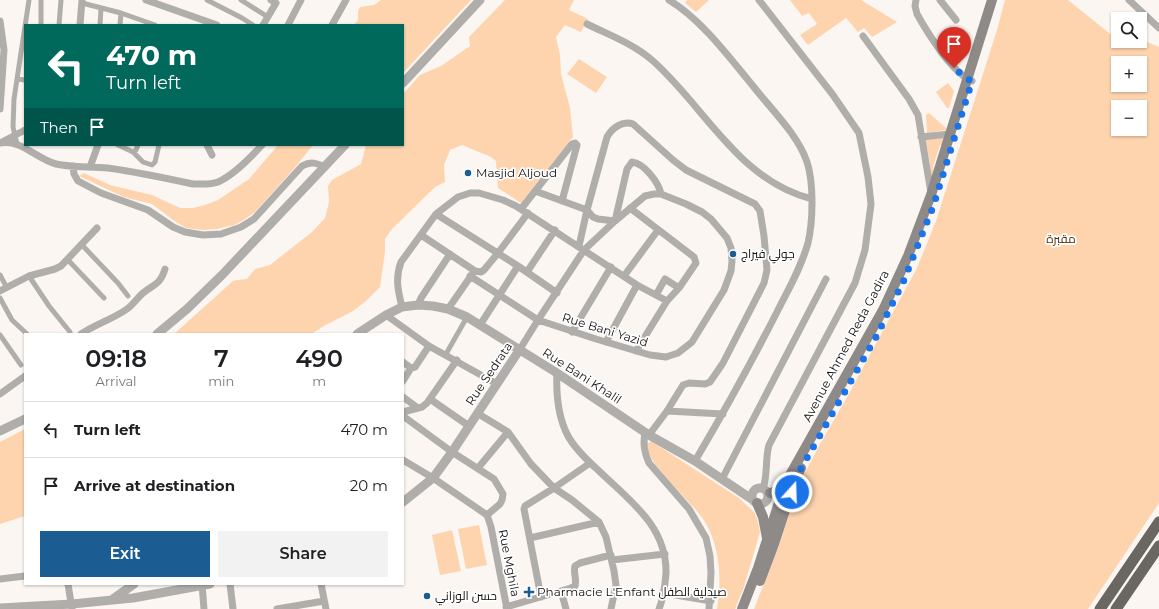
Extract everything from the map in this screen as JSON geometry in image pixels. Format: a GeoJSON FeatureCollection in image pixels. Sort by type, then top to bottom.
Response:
{"type":"FeatureCollection","features":[{"type":"Feature","properties":{"kind":"highway"},"geometry":{"type":"LineString","coordinates":[[1100,609],[1159,522]]}},
{"type":"Feature","properties":{"kind":"highway"},"geometry":{"type":"LineString","coordinates":[[1116,609],[1159,546]]}},
{"type":"Feature","properties":{"kind":"main road","name":"Avenue Ahmed Reda Gadira"},"geometry":{"type":"LineString","coordinates":[[742,609],[767,540],[782,506],[799,472],[876,337],[904,280],[933,207],[992,0]]}},
{"type":"Feature","properties":{"kind":"main road","name":"Avenue Ahmed Reda Gadira"},"geometry":{"type":"LineString","coordinates":[[748,609],[771,554],[782,506],[785,484],[883,310],[908,256],[998,0]]}},
{"type":"Feature","properties":{"kind":"main road"},"geometry":{"type":"LineString","coordinates":[[764,491],[776,491],[785,484]]}},
{"type":"Feature","properties":{"kind":"main road"},"geometry":{"type":"LineString","coordinates":[[757,502],[763,517],[767,540]]}},
{"type":"Feature","properties":{"kind":"street"},"geometry":{"type":"LineString","coordinates":[[25,24],[29,0]]}},
{"type":"Feature","properties":{"kind":"street"},"geometry":{"type":"LineString","coordinates":[[41,0],[41,24]]}},
{"type":"Feature","properties":{"kind":"street"},"geometry":{"type":"LineString","coordinates":[[59,24],[61,0]]}},
{"type":"Feature","properties":{"kind":"street"},"geometry":{"type":"LineString","coordinates":[[146,0],[215,24]]}},
{"type":"Feature","properties":{"kind":"street"},"geometry":{"type":"LineString","coordinates":[[207,0],[251,24]]}},
{"type":"Feature","properties":{"kind":"street"},"geometry":{"type":"LineString","coordinates":[[241,0],[268,17]]}},
{"type":"Feature","properties":{"kind":"street"},"geometry":{"type":"LineString","coordinates":[[289,24],[301,0]]}},
{"type":"Feature","properties":{"kind":"street"},"geometry":{"type":"LineString","coordinates":[[333,24],[346,0]]}},
{"type":"Feature","properties":{"kind":"street"},"geometry":{"type":"LineString","coordinates":[[404,82],[480,0]]}},
{"type":"Feature","properties":{"kind":"street"},"geometry":{"type":"LineString","coordinates":[[669,0],[682,9],[716,42],[796,140],[808,164],[812,199],[810,231],[807,245],[798,270],[757,351],[723,414],[695,461]]}},
{"type":"Feature","properties":{"kind":"street"},"geometry":{"type":"LineString","coordinates":[[759,0],[834,95],[859,133],[871,204],[865,250],[855,283],[769,445],[766,457],[764,491],[767,500],[763,504],[757,502],[752,495],[764,491]]}},
{"type":"Feature","properties":{"kind":"street"},"geometry":{"type":"LineString","coordinates":[[916,0],[915,10],[919,18],[950,64],[958,72],[970,80]]}},
{"type":"Feature","properties":{"kind":"street"},"geometry":{"type":"LineString","coordinates":[[940,0],[956,20]]}},
{"type":"Feature","properties":{"kind":"street"},"geometry":{"type":"LineString","coordinates":[[1129,0],[1155,20],[1159,28]]}},
{"type":"Feature","properties":{"kind":"street"},"geometry":{"type":"LineString","coordinates":[[264,24],[275,1]]}},
{"type":"Feature","properties":{"kind":"street"},"geometry":{"type":"LineString","coordinates":[[80,24],[82,2],[121,13],[140,22],[150,24]]}},
{"type":"Feature","properties":{"kind":"street"},"geometry":{"type":"LineString","coordinates":[[100,24],[101,8]]}},
{"type":"Feature","properties":{"kind":"street"},"geometry":{"type":"LineString","coordinates":[[120,24],[121,13]]}},
{"type":"Feature","properties":{"kind":"street"},"geometry":{"type":"LineString","coordinates":[[0,21],[4,50],[0,109]]}},
{"type":"Feature","properties":{"kind":"street"},"geometry":{"type":"LineString","coordinates":[[586,24],[640,50],[663,70],[746,163],[780,186],[797,195],[812,199]]}},
{"type":"Feature","properties":{"kind":"street"},"geometry":{"type":"LineString","coordinates":[[17,144],[14,136],[12,120],[14,92],[24,33]]}},
{"type":"Feature","properties":{"kind":"street"},"geometry":{"type":"LineString","coordinates":[[863,36],[914,107],[918,115],[931,194]]}},
{"type":"Feature","properties":{"kind":"street"},"geometry":{"type":"LineString","coordinates":[[17,79],[24,80]]}},
{"type":"Feature","properties":{"kind":"street"},"geometry":{"type":"LineString","coordinates":[[582,248],[587,210],[606,137],[612,130],[622,123],[629,122],[633,124],[686,170],[755,204],[760,212],[768,270],[764,283],[723,363],[710,382],[706,384],[689,383],[683,385],[667,411],[647,434],[643,443],[645,455],[649,463],[689,509],[706,538],[710,556],[710,605],[664,593]]}},
{"type":"Feature","properties":{"kind":"street"},"geometry":{"type":"LineString","coordinates":[[1,142],[24,131]]}},
{"type":"Feature","properties":{"kind":"street"},"geometry":{"type":"LineString","coordinates":[[921,137],[950,134]]}},
{"type":"Feature","properties":{"kind":"street"},"geometry":{"type":"LineString","coordinates":[[1,142],[17,144],[47,161],[60,165],[118,170],[193,184],[211,184],[226,178],[253,156],[261,146]]}},
{"type":"Feature","properties":{"kind":"street"},"geometry":{"type":"LineString","coordinates":[[521,209],[572,144],[576,144],[577,145],[562,201]]}},
{"type":"Feature","properties":{"kind":"street"},"geometry":{"type":"LineString","coordinates":[[90,167],[98,146]]}},
{"type":"Feature","properties":{"kind":"street"},"geometry":{"type":"LineString","coordinates":[[120,146],[133,152],[140,160],[152,165],[155,162],[160,146]]}},
{"type":"Feature","properties":{"kind":"street"},"geometry":{"type":"LineString","coordinates":[[133,152],[138,146]]}},
{"type":"Feature","properties":{"kind":"street"},"geometry":{"type":"LineString","coordinates":[[208,146],[212,155]]}},
{"type":"Feature","properties":{"kind":"street"},"geometry":{"type":"LineString","coordinates":[[158,333],[222,275],[344,146]]}},
{"type":"Feature","properties":{"kind":"street"},"geometry":{"type":"LineString","coordinates":[[582,248],[645,196],[661,194],[659,187],[642,165],[632,162],[627,169],[614,221]]}},
{"type":"Feature","properties":{"kind":"street"},"geometry":{"type":"LineString","coordinates":[[73,166],[74,174],[78,181],[101,193],[148,210],[179,230],[191,234],[203,235],[228,232],[248,224],[302,166],[308,163],[313,163],[325,167]]}},
{"type":"Feature","properties":{"kind":"street"},"geometry":{"type":"LineString","coordinates":[[535,191],[587,210],[593,217],[598,219],[614,221]]}},
{"type":"Feature","properties":{"kind":"street"},"geometry":{"type":"LineString","coordinates":[[402,307],[398,290],[398,270],[401,262],[436,214],[458,197],[470,194],[487,195],[503,200],[521,209],[637,285],[667,301]]}},
{"type":"Feature","properties":{"kind":"street","name":"Rue Bani Yazid"},"geometry":{"type":"LineString","coordinates":[[421,235],[450,254],[500,295],[538,320],[636,351],[666,357],[684,349],[696,336],[728,281],[731,271],[732,255],[727,238],[711,219],[702,212],[686,204],[661,194]]}},
{"type":"Feature","properties":{"kind":"street"},"geometry":{"type":"LineString","coordinates":[[630,208],[695,260],[696,263],[679,288],[667,301],[636,351]]}},
{"type":"Feature","properties":{"kind":"street"},"geometry":{"type":"LineString","coordinates":[[448,309],[473,273],[483,271],[528,213]]}},
{"type":"Feature","properties":{"kind":"street"},"geometry":{"type":"LineString","coordinates":[[436,214],[518,266],[557,293]]}},
{"type":"Feature","properties":{"kind":"street"},"geometry":{"type":"LineString","coordinates":[[0,275],[3,289],[29,276],[56,269],[68,260],[97,228]]}},
{"type":"Feature","properties":{"kind":"street"},"geometry":{"type":"LineString","coordinates":[[527,272],[555,230]]}},
{"type":"Feature","properties":{"kind":"street"},"geometry":{"type":"LineString","coordinates":[[624,276],[658,230]]}},
{"type":"Feature","properties":{"kind":"street"},"geometry":{"type":"LineString","coordinates":[[82,245],[118,283],[128,296]]}},
{"type":"Feature","properties":{"kind":"street","name":"Rue Sedrata"},"geometry":{"type":"LineString","coordinates":[[404,501],[432,478],[452,452],[557,293],[582,248]]}},
{"type":"Feature","properties":{"kind":"street"},"geometry":{"type":"LineString","coordinates":[[418,305],[420,298],[450,254]]}},
{"type":"Feature","properties":{"kind":"street"},"geometry":{"type":"LineString","coordinates":[[68,260],[104,298]]}},
{"type":"Feature","properties":{"kind":"street"},"geometry":{"type":"LineString","coordinates":[[480,325],[518,266]]}},
{"type":"Feature","properties":{"kind":"street"},"geometry":{"type":"LineString","coordinates":[[572,332],[611,267]]}},
{"type":"Feature","properties":{"kind":"street"},"geometry":{"type":"LineString","coordinates":[[83,333],[127,309],[141,294],[157,284],[165,269]]}},
{"type":"Feature","properties":{"kind":"street"},"geometry":{"type":"LineString","coordinates":[[29,276],[53,312],[70,332]]}},
{"type":"Feature","properties":{"kind":"street"},"geometry":{"type":"LineString","coordinates":[[656,295],[665,279],[679,288]]}},
{"type":"Feature","properties":{"kind":"street"},"geometry":{"type":"LineString","coordinates":[[722,479],[826,279]]}},
{"type":"Feature","properties":{"kind":"street"},"geometry":{"type":"LineString","coordinates":[[606,342],[637,285]]}},
{"type":"Feature","properties":{"kind":"street"},"geometry":{"type":"LineString","coordinates":[[0,298],[12,320],[26,333]]}},
{"type":"Feature","properties":{"kind":"street","name":"Rue Bani Khalil"},"geometry":{"type":"LineString","coordinates":[[361,333],[386,315],[402,307],[418,305],[448,309],[467,317],[557,373],[647,434],[695,461],[757,502],[768,508],[782,506]]}},
{"type":"Feature","properties":{"kind":"street"},"geometry":{"type":"LineString","coordinates":[[386,315],[429,346],[457,360],[498,384]]}},
{"type":"Feature","properties":{"kind":"street"},"geometry":{"type":"LineString","coordinates":[[446,354],[467,317]]}},
{"type":"Feature","properties":{"kind":"street"},"geometry":{"type":"LineString","coordinates":[[0,335],[21,364]]}},
{"type":"Feature","properties":{"kind":"street"},"geometry":{"type":"LineString","coordinates":[[404,378],[411,368],[415,367],[429,346]]}},
{"type":"Feature","properties":{"kind":"street"},"geometry":{"type":"LineString","coordinates":[[404,412],[425,405],[457,360]]}},
{"type":"Feature","properties":{"kind":"street"},"geometry":{"type":"LineString","coordinates":[[404,363],[411,368]]}},
{"type":"Feature","properties":{"kind":"street"},"geometry":{"type":"LineString","coordinates":[[557,373],[556,390],[563,426],[568,437],[590,462],[643,513],[660,539],[665,554],[666,564],[664,593],[659,609]]}},
{"type":"Feature","properties":{"kind":"street"},"geometry":{"type":"LineString","coordinates":[[0,394],[24,377]]}},
{"type":"Feature","properties":{"kind":"street"},"geometry":{"type":"LineString","coordinates":[[404,398],[418,408]]}},
{"type":"Feature","properties":{"kind":"street"},"geometry":{"type":"LineString","coordinates":[[430,399],[469,426]]}},
{"type":"Feature","properties":{"kind":"street"},"geometry":{"type":"LineString","coordinates":[[667,411],[723,414]]}},
{"type":"Feature","properties":{"kind":"street"},"geometry":{"type":"LineString","coordinates":[[478,413],[508,432],[531,464],[554,488],[572,500],[598,522],[606,537],[616,585],[611,609]]}},
{"type":"Feature","properties":{"kind":"street"},"geometry":{"type":"LineString","coordinates":[[404,417],[452,452],[494,479],[503,494],[502,500],[500,504],[487,515]]}},
{"type":"Feature","properties":{"kind":"street"},"geometry":{"type":"LineString","coordinates":[[0,430],[24,419]]}},
{"type":"Feature","properties":{"kind":"street"},"geometry":{"type":"LineString","coordinates":[[478,468],[508,432]]}},
{"type":"Feature","properties":{"kind":"street","name":"Rue Mghila"},"geometry":{"type":"LineString","coordinates":[[404,461],[487,515],[492,527],[507,608]]}},
{"type":"Feature","properties":{"kind":"street"},"geometry":{"type":"LineString","coordinates":[[541,597],[524,509],[525,506],[554,488],[590,462]]}},
{"type":"Feature","properties":{"kind":"street"},"geometry":{"type":"LineString","coordinates":[[740,491],[764,491],[782,506]]}},
{"type":"Feature","properties":{"kind":"street"},"geometry":{"type":"LineString","coordinates":[[530,538],[598,522]]}},
{"type":"Feature","properties":{"kind":"street"},"geometry":{"type":"LineString","coordinates":[[507,608],[575,586],[576,581],[574,569],[575,566],[580,563],[611,558],[665,554]]}},
{"type":"Feature","properties":{"kind":"street"},"geometry":{"type":"LineString","coordinates":[[0,579],[24,576]]}},
{"type":"Feature","properties":{"kind":"street"},"geometry":{"type":"LineString","coordinates":[[68,585],[72,606]]}},
{"type":"Feature","properties":{"kind":"street"},"geometry":{"type":"LineString","coordinates":[[112,600],[133,585]]}},
{"type":"Feature","properties":{"kind":"street"},"geometry":{"type":"LineString","coordinates":[[0,608],[72,606],[133,598],[199,585]]}},
{"type":"Feature","properties":{"kind":"street"},"geometry":{"type":"LineString","coordinates":[[204,585],[204,609]]}},
{"type":"Feature","properties":{"kind":"street"},"geometry":{"type":"LineString","coordinates":[[230,585],[233,609]]}},
{"type":"Feature","properties":{"kind":"street"},"geometry":{"type":"LineString","coordinates":[[321,585],[326,609]]}},
{"type":"Feature","properties":{"kind":"street"},"geometry":{"type":"LineString","coordinates":[[561,591],[566,609]]}},
{"type":"Feature","properties":{"kind":"street"},"geometry":{"type":"LineString","coordinates":[[277,609],[324,601]]}},
{"type":"Feature","properties":{"kind":"green space"},"geometry":{"type":"Polygon","coordinates":[[[381,0],[471,0],[404,72],[404,24],[355,24],[358,20],[358,11],[360,7],[374,5],[381,0]]]}},
{"type":"Feature","properties":{"kind":"green space"},"geometry":{"type":"Polygon","coordinates":[[[505,0],[574,0],[569,10],[588,19],[581,32],[565,25],[556,37],[560,55],[561,74],[570,108],[573,137],[521,203],[498,188],[496,161],[491,157],[462,145],[450,150],[444,165],[445,182],[435,187],[392,229],[385,239],[385,252],[380,287],[353,311],[313,333],[175,333],[233,281],[247,279],[255,269],[270,265],[312,232],[325,218],[329,202],[328,186],[332,180],[361,164],[366,146],[404,146],[404,93],[420,75],[441,66],[470,46],[469,37],[505,0]]]}},
{"type":"Feature","properties":{"kind":"green space"},"geometry":{"type":"Polygon","coordinates":[[[687,0],[709,0],[696,12],[685,3],[687,0]]]}},
{"type":"Feature","properties":{"kind":"green space"},"geometry":{"type":"Polygon","coordinates":[[[790,0],[861,0],[897,22],[872,37],[864,28],[858,32],[846,18],[808,45],[800,35],[817,24],[809,13],[802,16],[790,0]]]}},
{"type":"Feature","properties":{"kind":"green space","name":"مقبرة"},"geometry":{"type":"Polygon","coordinates":[[[1005,0],[1068,0],[1111,35],[1111,48],[1147,48],[1147,42],[1159,47],[1159,503],[1088,609],[754,609],[780,543],[798,486],[917,268],[936,221],[997,30],[1005,0]]]}},
{"type":"Feature","properties":{"kind":"green space"},"geometry":{"type":"Polygon","coordinates":[[[579,59],[607,77],[596,93],[567,74],[579,59]]]}},
{"type":"Feature","properties":{"kind":"green space"},"geometry":{"type":"Polygon","coordinates":[[[948,83],[954,91],[949,108],[947,108],[936,92],[948,83]]]}},
{"type":"Feature","properties":{"kind":"green space"},"geometry":{"type":"Polygon","coordinates":[[[929,113],[946,128],[946,130],[927,133],[926,115],[929,113]]]}},
{"type":"Feature","properties":{"kind":"green space"},"geometry":{"type":"Polygon","coordinates":[[[945,138],[942,145],[940,145],[933,167],[934,174],[932,179],[928,170],[930,163],[925,139],[945,138]]]}},
{"type":"Feature","properties":{"kind":"green space"},"geometry":{"type":"Polygon","coordinates":[[[277,146],[312,146],[255,212],[234,225],[217,229],[203,230],[186,228],[152,204],[124,197],[79,176],[84,173],[110,185],[152,195],[180,208],[193,208],[218,200],[249,179],[277,146]]]}},
{"type":"Feature","properties":{"kind":"green space"},"geometry":{"type":"Polygon","coordinates":[[[24,430],[24,516],[0,524],[0,442],[24,430]]]}},
{"type":"Feature","properties":{"kind":"green space"},"geometry":{"type":"Polygon","coordinates":[[[651,441],[739,498],[754,512],[757,518],[760,532],[744,587],[735,609],[717,609],[719,598],[719,576],[717,553],[714,542],[705,522],[700,515],[653,461],[647,445],[647,442],[649,443],[651,441]]]}},
{"type":"Feature","properties":{"kind":"green space"},"geometry":{"type":"Polygon","coordinates":[[[479,525],[487,565],[466,569],[458,529],[479,525]]]}},
{"type":"Feature","properties":{"kind":"green space"},"geometry":{"type":"Polygon","coordinates":[[[452,530],[461,571],[440,575],[432,535],[452,530]]]}},
{"type":"Feature","properties":{"kind":"place","name":"Masjid Aljoud"},"geometry":{"type":"Point","coordinates":[468,173]}},
{"type":"Feature","properties":{"kind":"place","name":"جولي فيراج"},"geometry":{"type":"Point","coordinates":[733,254]}},
{"type":"Feature","properties":{"kind":"place","name":"Pharmacie L'Enfant صيدلية الطفل"},"geometry":{"type":"Point","coordinates":[529,592]}},
{"type":"Feature","properties":{"kind":"place","name":"حسن الوزاني"},"geometry":{"type":"Point","coordinates":[427,596]}},
{"type":"Feature","properties":{"kind":"route"},"geometry":{"type":"LineString","coordinates":[[792,492],[799,472],[876,337],[917,250],[933,207],[972,81],[967,79],[954,68]]}}]}
